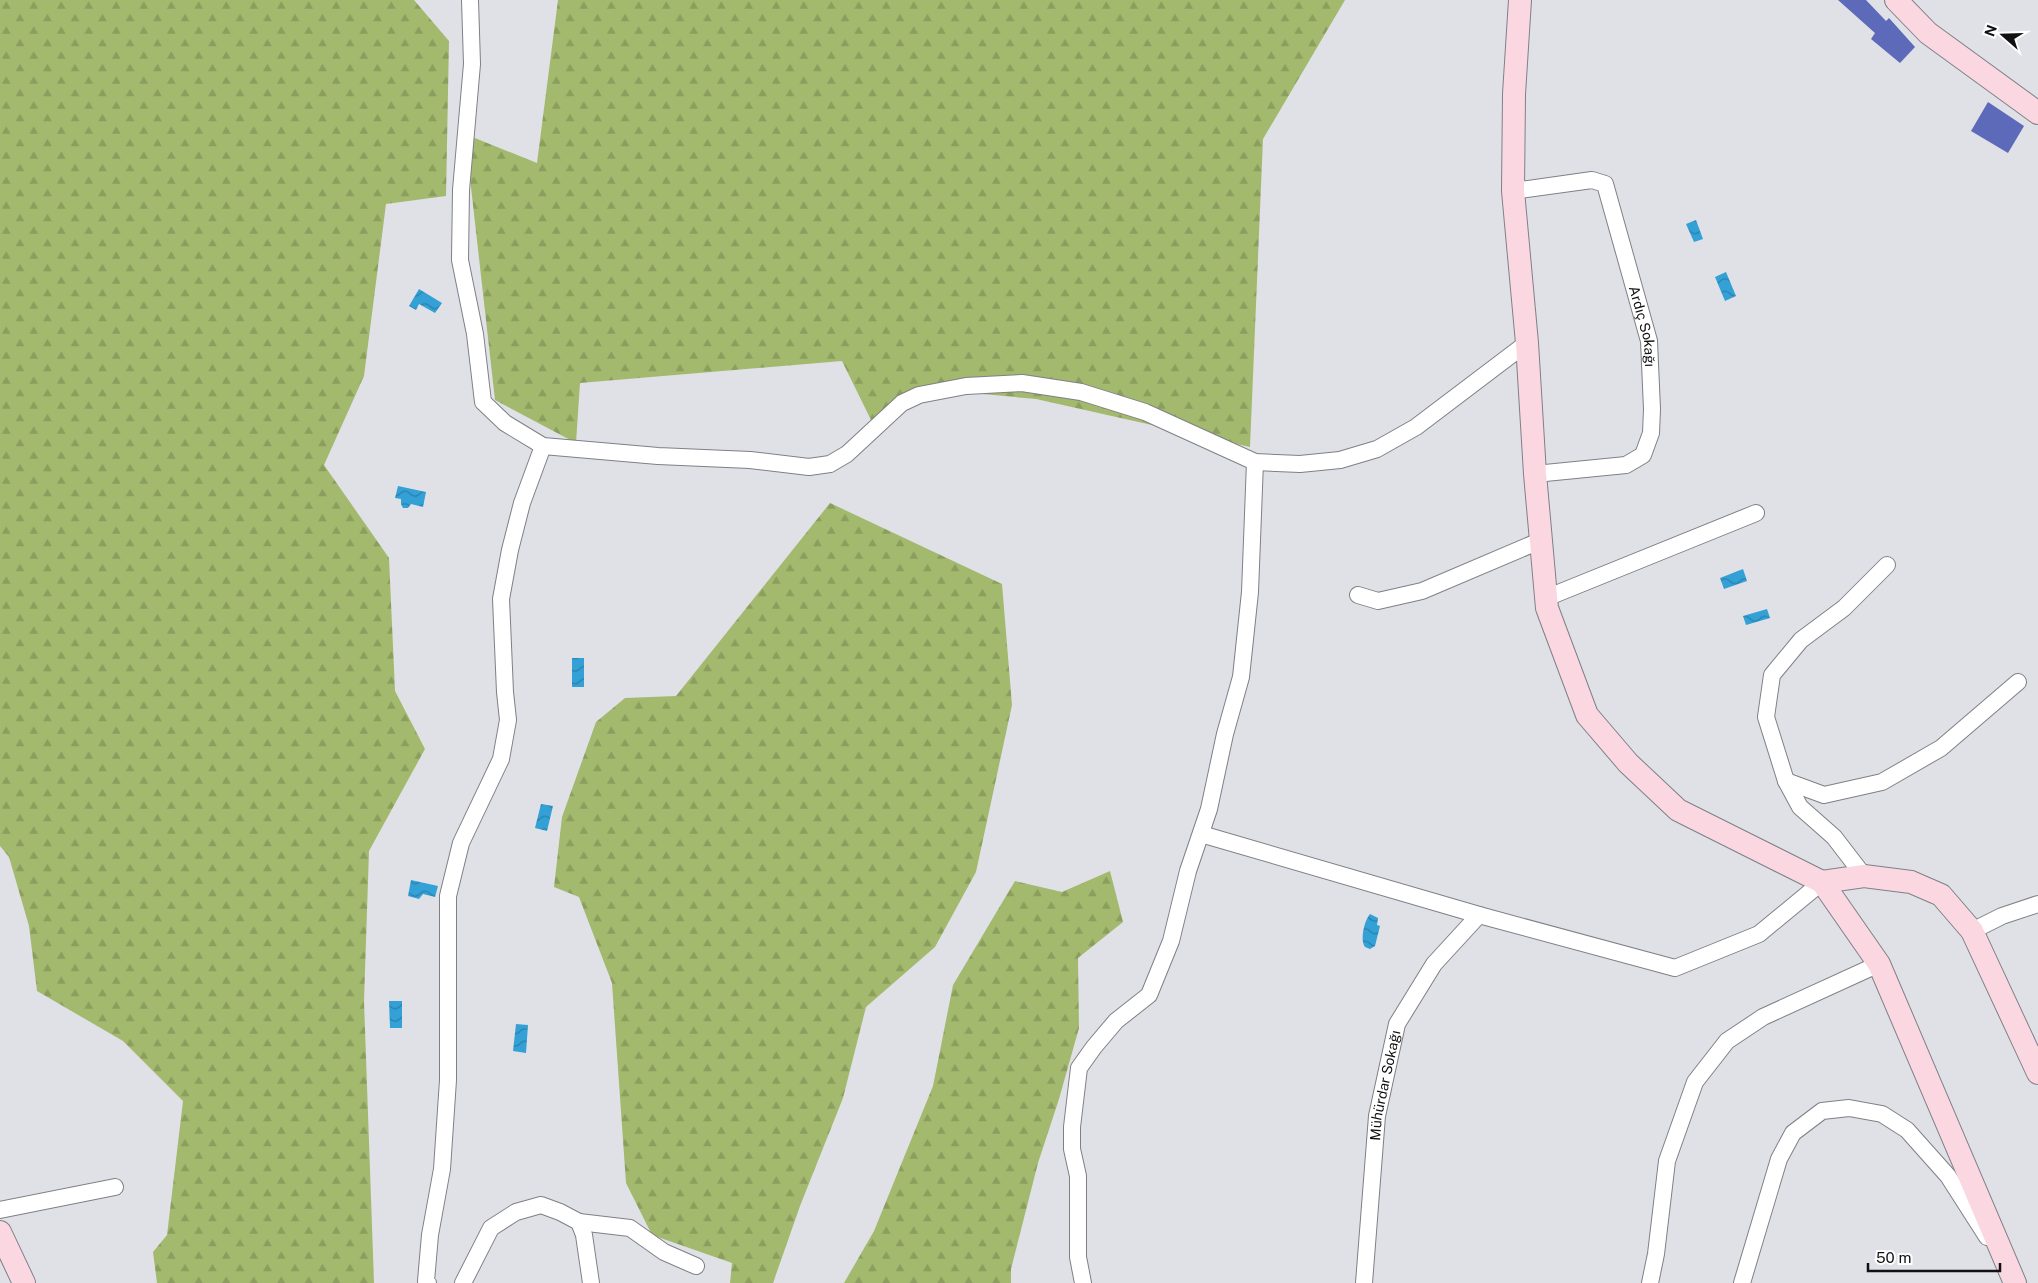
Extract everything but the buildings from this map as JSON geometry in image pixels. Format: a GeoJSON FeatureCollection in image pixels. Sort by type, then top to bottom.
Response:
{"type":"FeatureCollection","features":[{"type":"Feature","properties":{"kind":"street"},"geometry":{"type":"LineString","coordinates":[[470,0],[472,64],[461,190],[460,260],[475,334],[483,402],[505,423],[543,446],[658,456],[750,460],[809,467],[830,464],[847,454],[902,403],[919,395],[966,386],[1022,383],[1082,392],[1145,412],[1255,462],[1300,464],[1340,460],[1377,449],[1416,427],[1527,343]]}},
{"type":"Feature","properties":{"kind":"street"},"geometry":{"type":"LineString","coordinates":[[1520,0],[1514,94],[1513,191],[1527,343],[1535,474],[1546,598],[1547,608],[1586,716],[1628,763],[1678,810],[1822,882],[1880,964],[2014,1280]]}},
{"type":"Feature","properties":{"kind":"street"},"geometry":{"type":"LineString","coordinates":[[1896,0],[1928,32],[2038,113]]}},
{"type":"Feature","properties":{"kind":"street","name":"Ardıç Sokağı"},"geometry":{"type":"LineString","coordinates":[[1513,191],[1592,180],[1605,184],[1649,341],[1652,409],[1650,433],[1643,454],[1626,465],[1535,474]]}},
{"type":"Feature","properties":{"kind":"street"},"geometry":{"type":"LineString","coordinates":[[428,1283],[426,1281],[430,1235],[442,1169],[448,1080],[448,896],[461,843],[500,759],[508,720],[501,599],[510,550],[522,503],[543,446]]}},
{"type":"Feature","properties":{"kind":"street"},"geometry":{"type":"LineString","coordinates":[[1083,1283],[1078,1258],[1078,1176],[1072,1149],[1072,1127],[1079,1068],[1116,1021],[1149,995],[1171,942],[1188,871],[1209,809],[1224,734],[1241,677],[1250,592],[1255,462]]}},
{"type":"Feature","properties":{"kind":"street"},"geometry":{"type":"LineString","coordinates":[[1546,598],[1756,513]]}},
{"type":"Feature","properties":{"kind":"street"},"geometry":{"type":"LineString","coordinates":[[1358,595],[1378,601],[1422,591],[1542,540]]}},
{"type":"Feature","properties":{"kind":"street"},"geometry":{"type":"LineString","coordinates":[[1864,876],[1834,837],[1800,807],[1786,781],[1766,717],[1772,675],[1801,640],[1844,608],[1888,565]]}},
{"type":"Feature","properties":{"kind":"street"},"geometry":{"type":"LineString","coordinates":[[1786,781],[1824,795],[1882,782],[1941,748],[2018,682]]}},
{"type":"Feature","properties":{"kind":"street"},"geometry":{"type":"LineString","coordinates":[[1200,834],[1479,915],[1675,968],[1760,934],[1822,882],[1864,876],[1911,882],[1941,895],[1972,931],[2038,1073]]}},
{"type":"Feature","properties":{"kind":"street"},"geometry":{"type":"LineString","coordinates":[[1972,931],[2002,916],[2038,904]]}},
{"type":"Feature","properties":{"kind":"street","name":"Mühürdar Sokağı"},"geometry":{"type":"LineString","coordinates":[[1364,1283],[1377,1116],[1396,1024],[1434,964],[1479,915]]}},
{"type":"Feature","properties":{"kind":"street"},"geometry":{"type":"LineString","coordinates":[[1650,1283],[1656,1254],[1667,1161],[1696,1082],[1726,1040],[1763,1017],[1880,964]]}},
{"type":"Feature","properties":{"kind":"street"},"geometry":{"type":"LineString","coordinates":[[1742,1283],[1779,1158],[1793,1133],[1822,1110],[1850,1108],[1882,1114],[1907,1130],[1948,1176],[2014,1280]]}},
{"type":"Feature","properties":{"kind":"street"},"geometry":{"type":"LineString","coordinates":[[0,1210],[114,1186]]}},
{"type":"Feature","properties":{"kind":"street"},"geometry":{"type":"LineString","coordinates":[[463,1283],[491,1228],[516,1212],[541,1205],[579,1222],[630,1228],[664,1252],[696,1266]]}},
{"type":"Feature","properties":{"kind":"street"},"geometry":{"type":"LineString","coordinates":[[579,1222],[584,1235],[591,1283]]}},
{"type":"Feature","properties":{"kind":"street"},"geometry":{"type":"LineString","coordinates":[[0,1232],[24,1283]]}},
{"type":"Feature","properties":{"kind":"green space"},"geometry":{"type":"Polygon","coordinates":[[[0,0],[414,0],[449,41],[446,196],[386,204],[364,376],[324,465],[389,558],[395,691],[425,749],[369,851],[364,1001],[374,1283],[157,1283],[153,1252],[167,1235],[183,1101],[123,1041],[37,991],[29,926],[9,857],[0,846],[0,0]]]}},
{"type":"Feature","properties":{"kind":"green space"},"geometry":{"type":"Polygon","coordinates":[[[558,0],[1345,0],[1263,139],[1250,447],[1036,399],[927,389],[872,422],[842,361],[580,383],[576,443],[495,400],[465,134],[537,163],[558,0]]]}},
{"type":"Feature","properties":{"kind":"green space"},"geometry":{"type":"Polygon","coordinates":[[[830,503],[1002,584],[1012,705],[976,872],[935,947],[866,1007],[843,1098],[800,1206],[773,1283],[730,1283],[732,1263],[652,1235],[626,1183],[612,983],[579,897],[554,887],[562,817],[596,722],[625,698],[676,696],[830,503]]]}},
{"type":"Feature","properties":{"kind":"green space"},"geometry":{"type":"Polygon","coordinates":[[[1110,871],[1123,922],[1078,958],[1079,1028],[1038,1163],[1011,1269],[1011,1283],[844,1283],[874,1231],[933,1086],[953,985],[1015,881],[1062,892],[1110,871]]]}},
{"type":"Feature","properties":{"kind":"water"},"geometry":{"type":"Polygon","coordinates":[[[1696,220],[1703,239],[1694,242],[1686,224],[1696,220]]]}},
{"type":"Feature","properties":{"kind":"water"},"geometry":{"type":"Polygon","coordinates":[[[1726,272],[1736,296],[1725,301],[1715,277],[1726,272]]]}},
{"type":"Feature","properties":{"kind":"water"},"geometry":{"type":"Polygon","coordinates":[[[419,289],[442,303],[435,313],[419,304],[416,310],[409,306],[419,289]]]}},
{"type":"Feature","properties":{"kind":"water"},"geometry":{"type":"Polygon","coordinates":[[[398,486],[426,492],[423,507],[411,504],[408,508],[403,508],[401,499],[395,498],[398,486]]]}},
{"type":"Feature","properties":{"kind":"water"},"geometry":{"type":"Polygon","coordinates":[[[1743,569],[1747,581],[1724,589],[1720,578],[1743,569]]]}},
{"type":"Feature","properties":{"kind":"water"},"geometry":{"type":"Polygon","coordinates":[[[1767,609],[1770,618],[1746,625],[1743,616],[1767,609]]]}},
{"type":"Feature","properties":{"kind":"water"},"geometry":{"type":"Polygon","coordinates":[[[572,658],[584,658],[584,687],[572,687],[572,658]]]}},
{"type":"Feature","properties":{"kind":"water"},"geometry":{"type":"Polygon","coordinates":[[[541,804],[553,806],[547,831],[535,828],[541,804]]]}},
{"type":"Feature","properties":{"kind":"water"},"geometry":{"type":"Polygon","coordinates":[[[411,880],[438,886],[435,897],[423,894],[419,899],[408,896],[411,880]]]}},
{"type":"Feature","properties":{"kind":"water"},"geometry":{"type":"Polygon","coordinates":[[[1370,914],[1378,918],[1377,925],[1380,926],[1375,946],[1370,949],[1365,947],[1363,930],[1370,914]]]}},
{"type":"Feature","properties":{"kind":"water"},"geometry":{"type":"Polygon","coordinates":[[[389,1001],[402,1001],[402,1028],[390,1028],[389,1001]]]}},
{"type":"Feature","properties":{"kind":"water"},"geometry":{"type":"Polygon","coordinates":[[[516,1024],[528,1025],[526,1053],[513,1051],[516,1024]]]}}]}
